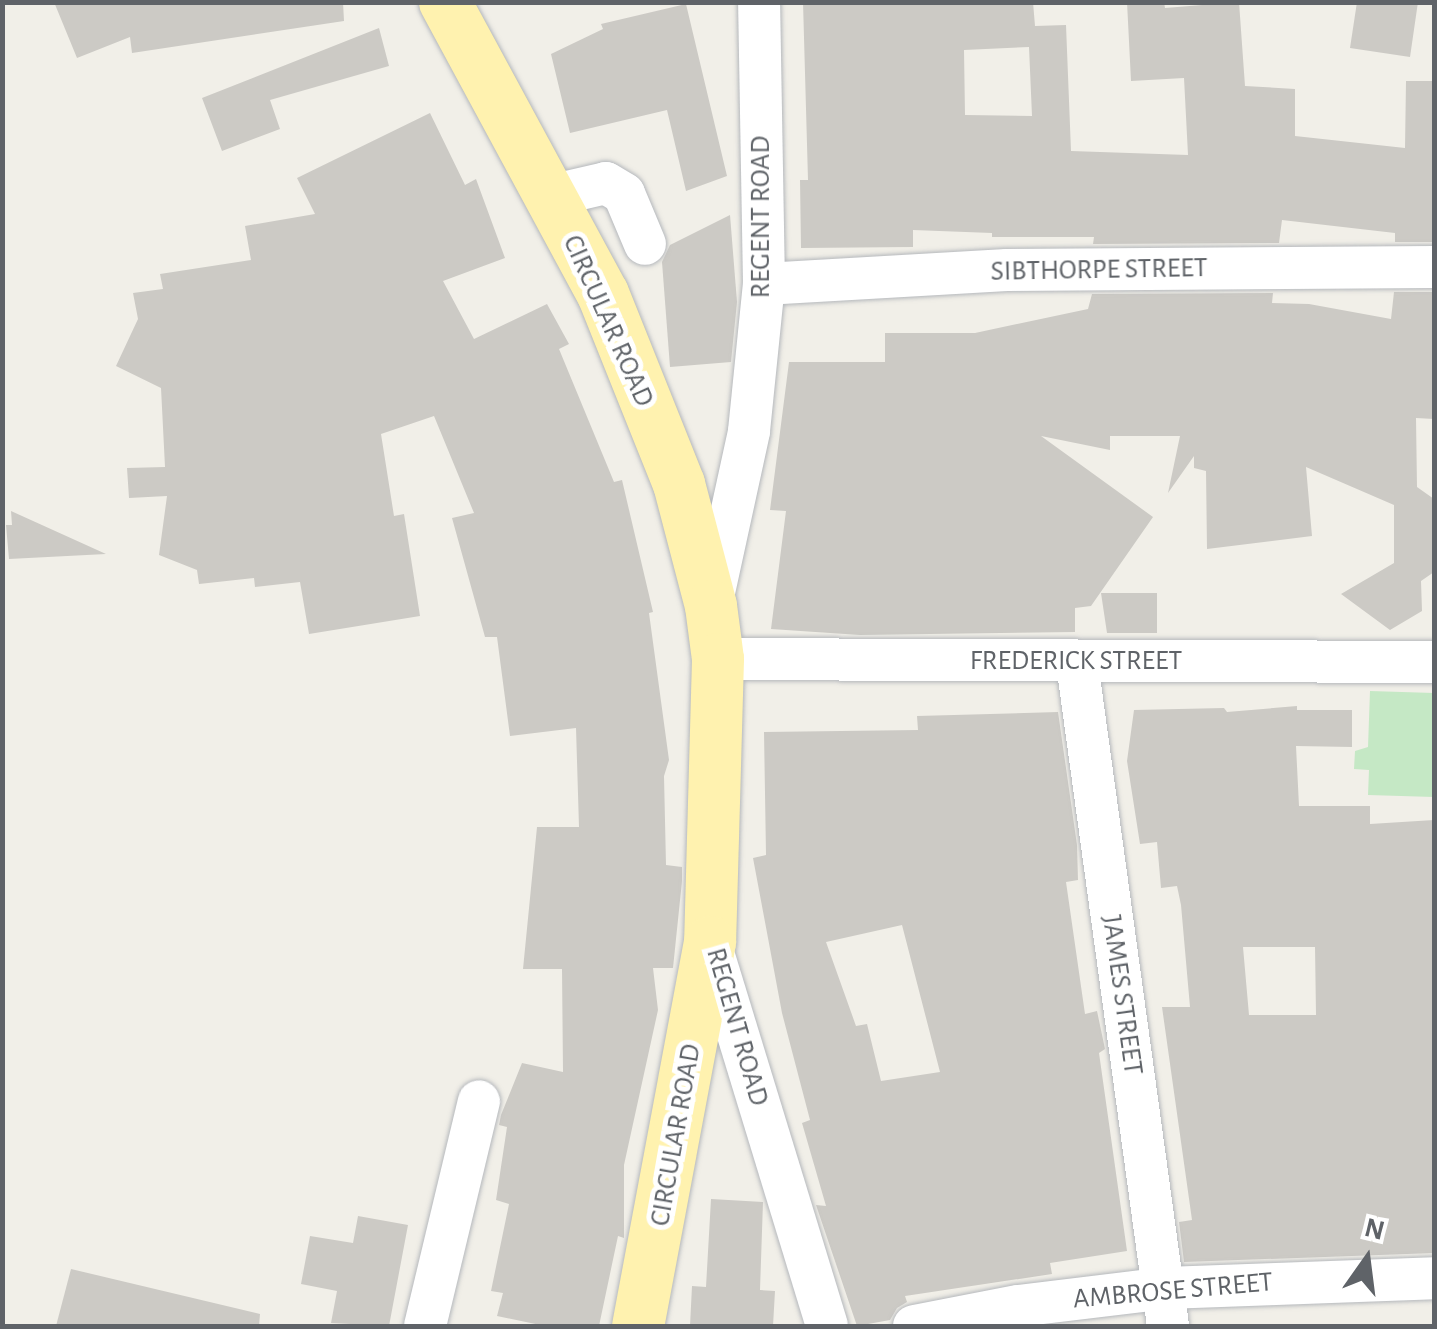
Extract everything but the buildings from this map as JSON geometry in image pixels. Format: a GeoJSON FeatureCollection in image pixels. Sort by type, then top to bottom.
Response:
{"type":"FeatureCollection","features":[{"type":"Feature","properties":{"kind":"main road","name":"CIRCULAR ROAD"},"geometry":{"type":"LineString","coordinates":[[445,2],[602,294],[679,484],[712,606],[718,659]]}},
{"type":"Feature","properties":{"kind":"main road","name":"REGENT ROAD"},"geometry":{"type":"LineString","coordinates":[[710,942],[718,659]]}},
{"type":"Feature","properties":{"kind":"main road","name":"CIRCULAR ROAD"},"geometry":{"type":"LineString","coordinates":[[638,1326],[710,942]]}},
{"type":"Feature","properties":{"kind":"street","name":"REGENT ROAD"},"geometry":{"type":"LineString","coordinates":[[712,606],[749,431],[764,284],[758,2]]}},
{"type":"Feature","properties":{"kind":"street"},"geometry":{"type":"LineString","coordinates":[[550,196],[606,183],[624,194],[645,244]]}},
{"type":"Feature","properties":{"kind":"street","name":"SIBTHORPE STREET"},"geometry":{"type":"LineString","coordinates":[[764,284],[1007,270],[1434,267]]}},
{"type":"Feature","properties":{"kind":"street","name":"FREDERICK STREET"},"geometry":{"type":"LineString","coordinates":[[718,659],[1077,664],[1434,662]]}},
{"type":"Feature","properties":{"kind":"street","name":"JAMES STREET"},"geometry":{"type":"LineString","coordinates":[[1077,664],[1167,1307]]}},
{"type":"Feature","properties":{"kind":"street","name":"REGENT ROAD"},"geometry":{"type":"LineString","coordinates":[[710,942],[827,1326]]}},
{"type":"Feature","properties":{"kind":"street"},"geometry":{"type":"LineString","coordinates":[[424,1326],[479,1101]]}},
{"type":"Feature","properties":{"kind":"street","name":"AMBROSE STREET"},"geometry":{"type":"LineString","coordinates":[[914,1326],[1018,1306],[1167,1307],[1434,1278]]}},
{"type":"Feature","properties":{"kind":"green space"},"geometry":{"type":"Polygon","coordinates":[[[1370,691],[1434,693],[1434,797],[1368,795],[1369,770],[1354,769],[1355,751],[1368,747],[1370,691]]]}}]}
